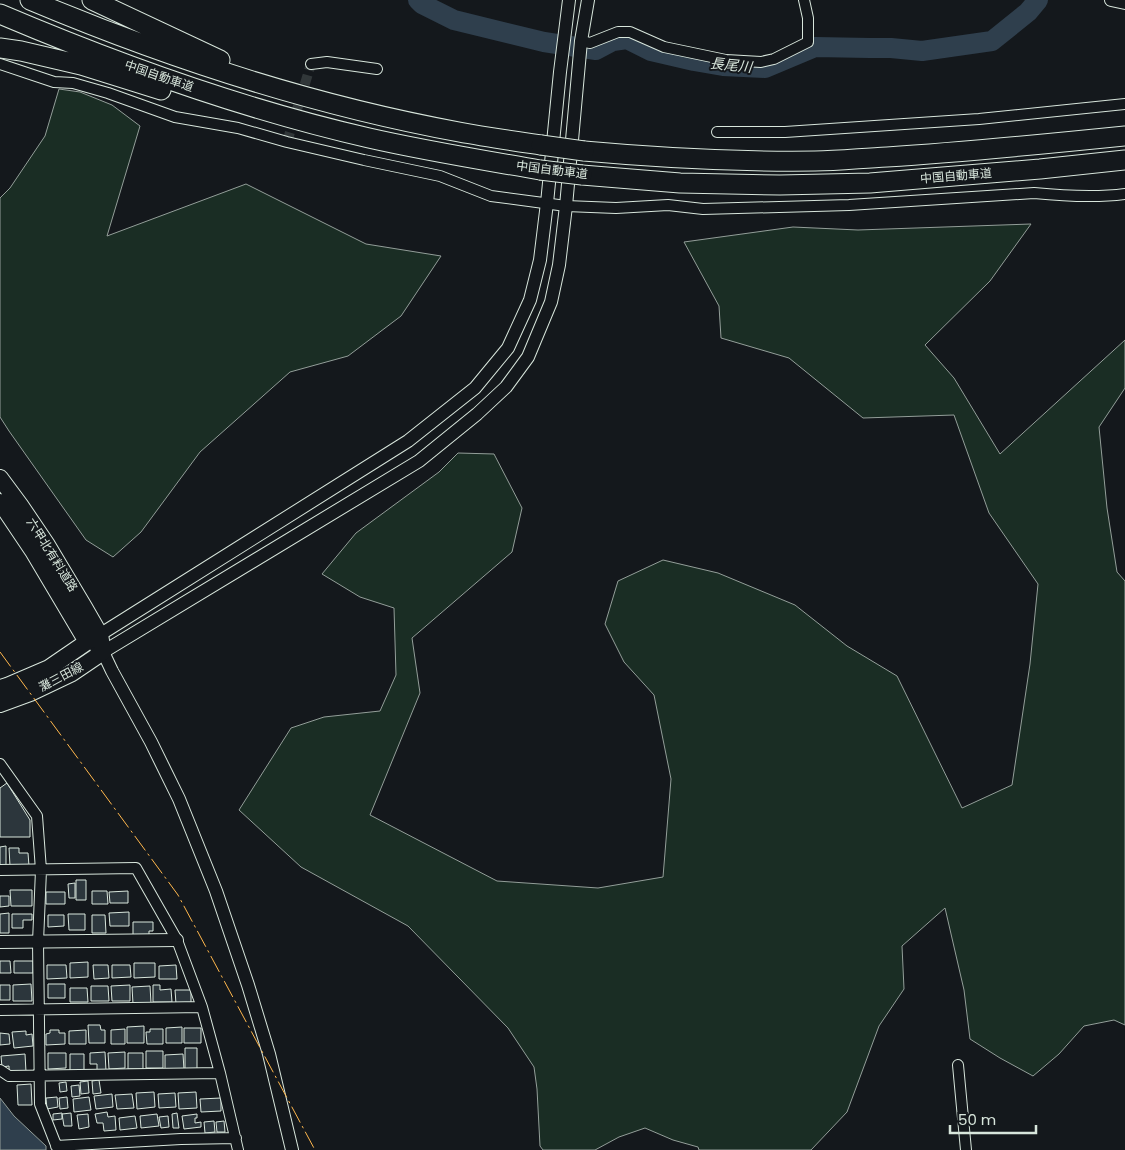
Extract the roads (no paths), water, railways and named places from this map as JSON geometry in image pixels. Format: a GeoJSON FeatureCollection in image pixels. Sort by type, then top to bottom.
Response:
{"type":"FeatureCollection","features":[{"type":"Feature","properties":{"kind":"highway","name":"中国自動車道"},"geometry":{"type":"LineString","coordinates":[[30,0],[149,47],[283,90],[459,132],[584,151],[720,160],[817,161],[960,152],[1125,136]]}},
{"type":"Feature","properties":{"kind":"highway"},"geometry":{"type":"LineString","coordinates":[[92,0],[283,90]]}},
{"type":"Feature","properties":{"kind":"highway","name":"中国自動車道"},"geometry":{"type":"LineString","coordinates":[[0,14],[62,41],[141,70],[277,114],[368,138],[455,156],[540,170],[680,183],[780,185],[870,183],[1125,160]]}},
{"type":"Feature","properties":{"kind":"highway"},"geometry":{"type":"LineString","coordinates":[[0,48],[21,51],[82,66],[253,117],[368,138]]}},
{"type":"Feature","properties":{"kind":"main road","name":"六甲北有料道路"},"geometry":{"type":"LineString","coordinates":[[0,478],[46,545],[93,638]]}},
{"type":"Feature","properties":{"kind":"main road","name":"六甲北有料道路"},"geometry":{"type":"LineString","coordinates":[[0,502],[93,638]]}},
{"type":"Feature","properties":{"kind":"main road"},"geometry":{"type":"LineString","coordinates":[[93,638],[103,652]]}},
{"type":"Feature","properties":{"kind":"main road","name":"灘三田線"},"geometry":{"type":"LineString","coordinates":[[0,688],[49,668],[93,638]]}},
{"type":"Feature","properties":{"kind":"main road","name":"灘三田線"},"geometry":{"type":"LineString","coordinates":[[0,704],[30,693],[72,673],[103,652]]}},
{"type":"Feature","properties":{"kind":"street"},"geometry":{"type":"LineString","coordinates":[[93,638],[408,441],[475,388],[508,348],[530,300],[540,260],[569,0]]}},
{"type":"Feature","properties":{"kind":"street"},"geometry":{"type":"LineString","coordinates":[[292,1150],[269,1054],[216,891],[179,799],[103,652],[419,462],[477,414],[506,387],[528,356],[550,302],[559,265],[581,41],[588,0]]}},
{"type":"Feature","properties":{"kind":"street"},"geometry":{"type":"LineString","coordinates":[[581,41],[590,43],[618,32],[630,32],[664,47],[726,60],[761,62],[808,42],[808,18],[804,0]]}},
{"type":"Feature","properties":{"kind":"street"},"geometry":{"type":"LineString","coordinates":[[1111,0],[1125,2]]}},
{"type":"Feature","properties":{"kind":"street"},"geometry":{"type":"LineString","coordinates":[[311,64],[327,62],[377,69]]}},
{"type":"Feature","properties":{"kind":"street"},"geometry":{"type":"LineString","coordinates":[[0,64],[54,82],[73,83],[108,93],[175,117],[238,128],[344,156],[440,176],[491,196],[566,206],[616,208],[668,205],[703,209],[849,205],[1034,193],[1061,196],[1113,196],[1125,194]]}},
{"type":"Feature","properties":{"kind":"street"},"geometry":{"type":"LineString","coordinates":[[717,132],[785,132],[969,120],[1125,104]]}},
{"type":"Feature","properties":{"kind":"street"},"geometry":{"type":"LineString","coordinates":[[0,764],[37,816],[41,870],[38,942],[40,1104],[57,1148],[181,1139],[236,1138]]}},
{"type":"Feature","properties":{"kind":"street"},"geometry":{"type":"LineString","coordinates":[[0,870],[136,868],[177,940],[202,1007],[238,1150]]}},
{"type":"Feature","properties":{"kind":"street"},"geometry":{"type":"LineString","coordinates":[[0,942],[177,940]]}},
{"type":"Feature","properties":{"kind":"street"},"geometry":{"type":"LineString","coordinates":[[0,1010],[202,1007]]}},
{"type":"Feature","properties":{"kind":"street"},"geometry":{"type":"LineString","coordinates":[[958,1065],[966,1150]]}},
{"type":"Feature","properties":{"kind":"street"},"geometry":{"type":"LineString","coordinates":[[0,1070],[9,1076],[220,1073]]}},
{"type":"Feature","properties":{"kind":"water"},"geometry":{"type":"Polygon","coordinates":[[[0,1098],[14,1116],[46,1146],[46,1150],[0,1150],[0,1098]]]}},
{"type":"Feature","properties":{"kind":"waterway","name":"長尾川"},"geometry":{"type":"LineString","coordinates":[[418,0],[422,4],[454,20],[544,42],[596,50],[613,41],[627,39],[651,51],[694,61],[723,66],[765,68],[815,47],[891,48],[922,51],[992,41],[1028,12],[1038,0]]}},
{"type":"Feature","properties":{"kind":"tunnel"},"geometry":{"type":"LineString","coordinates":[[287,142],[311,64]]}}]}
